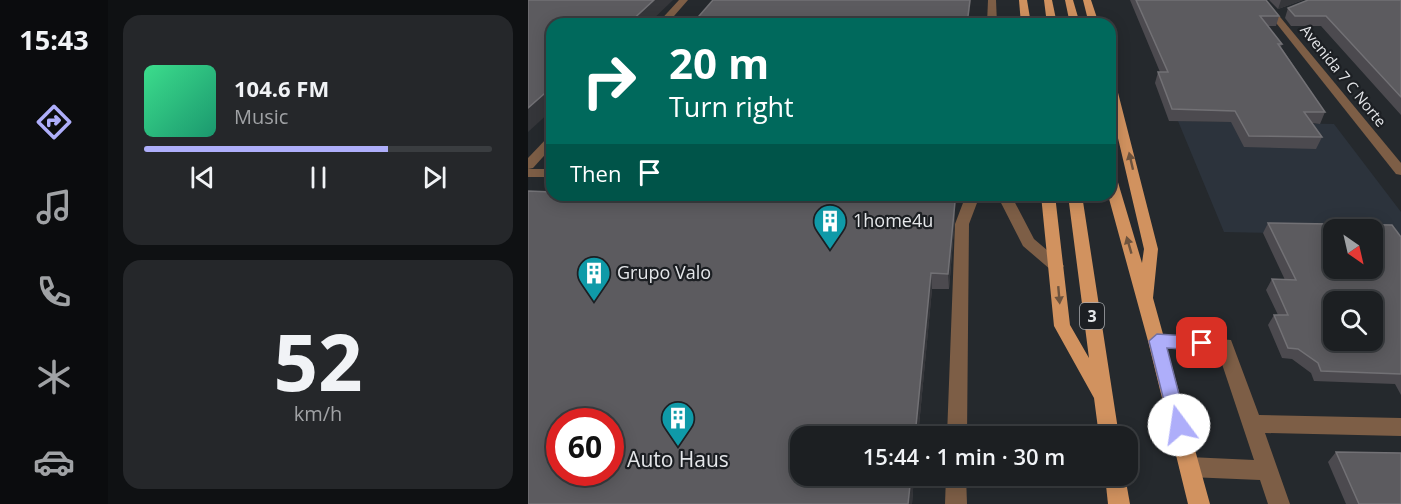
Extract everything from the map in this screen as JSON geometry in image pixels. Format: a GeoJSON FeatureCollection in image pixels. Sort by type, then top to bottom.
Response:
{"type":"FeatureCollection","features":[{"type":"Feature","properties":{"kind":"main road"},"geometry":{"type":"LineString","coordinates":[[1023,0],[1025,18]]}},
{"type":"Feature","properties":{"kind":"main road"},"geometry":{"type":"LineString","coordinates":[[1048,0],[1051,18]]}},
{"type":"Feature","properties":{"kind":"main road"},"geometry":{"type":"LineString","coordinates":[[1069,0],[1074,18]]}},
{"type":"Feature","properties":{"kind":"main road"},"geometry":{"type":"LineString","coordinates":[[1087,0],[1092,18]]}},
{"type":"Feature","properties":{"kind":"main road"},"geometry":{"type":"LineString","coordinates":[[1116,106],[1151,249],[1145,300]]}},
{"type":"Feature","properties":{"kind":"main road"},"geometry":{"type":"LineString","coordinates":[[1116,200],[1157,341],[1199,504]]}},
{"type":"Feature","properties":{"kind":"main road"},"geometry":{"type":"LineString","coordinates":[[1049,201],[1062,326],[1104,402]]}},
{"type":"Feature","properties":{"kind":"main road","name":"3"},"geometry":{"type":"LineString","coordinates":[[1077,201],[1108,426]]}},
{"type":"Feature","properties":{"kind":"main road"},"geometry":{"type":"LineString","coordinates":[[1116,486],[1119,504]]}},
{"type":"Feature","properties":{"kind":"street"},"geometry":{"type":"LineString","coordinates":[[668,18],[684,0]]}},
{"type":"Feature","properties":{"kind":"street"},"geometry":{"type":"LineString","coordinates":[[992,0],[992,18]]}},
{"type":"Feature","properties":{"kind":"street","name":"Avenida 7 C Norte"},"geometry":{"type":"LineString","coordinates":[[1262,0],[1280,14],[1401,171]]}},
{"type":"Feature","properties":{"kind":"street"},"geometry":{"type":"LineString","coordinates":[[528,165],[546,146]]}},
{"type":"Feature","properties":{"kind":"street"},"geometry":{"type":"LineString","coordinates":[[528,173],[546,173]]}},
{"type":"Feature","properties":{"kind":"street"},"geometry":{"type":"LineString","coordinates":[[957,426],[962,224],[971,201]]}},
{"type":"Feature","properties":{"kind":"street"},"geometry":{"type":"LineString","coordinates":[[1007,201],[1028,242],[1056,266]]}},
{"type":"Feature","properties":{"kind":"street"},"geometry":{"type":"LineString","coordinates":[[1157,341],[1225,345],[1279,504]]}},
{"type":"Feature","properties":{"kind":"street"},"geometry":{"type":"LineString","coordinates":[[1252,424],[1401,427]]}},
{"type":"Feature","properties":{"kind":"street"},"geometry":{"type":"LineString","coordinates":[[1189,466],[1268,470]]}},
{"type":"Feature","properties":{"kind":"street"},"geometry":{"type":"LineString","coordinates":[[956,486],[956,504]]}},
{"type":"Feature","properties":{"kind":"shaded area"},"geometry":{"type":"Polygon","coordinates":[[[1178,121],[1334,124],[1401,212],[1401,236],[1383,235],[1383,219],[1323,219],[1323,234],[1224,232],[1178,121]]]}},
{"type":"Feature","properties":{"kind":"building"},"geometry":{"type":"Polygon","coordinates":[[[528,0],[654,0],[634,18],[546,18],[546,92],[528,108],[528,0]]]}},
{"type":"Feature","properties":{"kind":"building"},"geometry":{"type":"Polygon","coordinates":[[[713,0],[970,0],[968,18],[697,18],[713,0]]]}},
{"type":"Feature","properties":{"kind":"building"},"geometry":{"type":"Polygon","coordinates":[[[1136,0],[1266,0],[1279,16],[1260,16],[1282,44],[1278,44],[1325,112],[1304,112],[1322,137],[1249,136],[1235,111],[1172,109],[1158,72],[1168,72],[1136,0]]]}},
{"type":"Feature","properties":{"kind":"building"},"geometry":{"type":"Polygon","coordinates":[[[1308,0],[1401,0],[1401,97],[1326,16],[1295,16],[1288,8],[1308,0]]]}},
{"type":"Feature","properties":{"kind":"building"},"geometry":{"type":"Polygon","coordinates":[[[528,191],[546,192],[546,201],[955,202],[948,274],[931,273],[916,426],[790,426],[790,486],[910,486],[908,504],[528,504],[528,191]]]}},
{"type":"Feature","properties":{"kind":"building"},"geometry":{"type":"Polygon","coordinates":[[[1268,223],[1323,224],[1323,279],[1383,279],[1383,225],[1392,225],[1401,237],[1401,374],[1321,371],[1318,363],[1298,349],[1288,348],[1274,315],[1288,315],[1272,279],[1296,280],[1268,223]]]}},
{"type":"Feature","properties":{"kind":"building"},"geometry":{"type":"Polygon","coordinates":[[[1336,452],[1401,453],[1401,504],[1359,504],[1336,452]]]}},
{"type":"Feature","properties":{"kind":"place","name":"1home4u"},"geometry":{"type":"Point","coordinates":[830,250]}},
{"type":"Feature","properties":{"kind":"place","name":"Grupo Valo"},"geometry":{"type":"Point","coordinates":[594,302]}},
{"type":"Feature","properties":{"kind":"place","name":"Auto Haus"},"geometry":{"type":"Point","coordinates":[678,447]}},
{"type":"Feature","properties":{"kind":"route"},"geometry":{"type":"LineString","coordinates":[[1179,425],[1157,341],[1202,343]]}}]}
